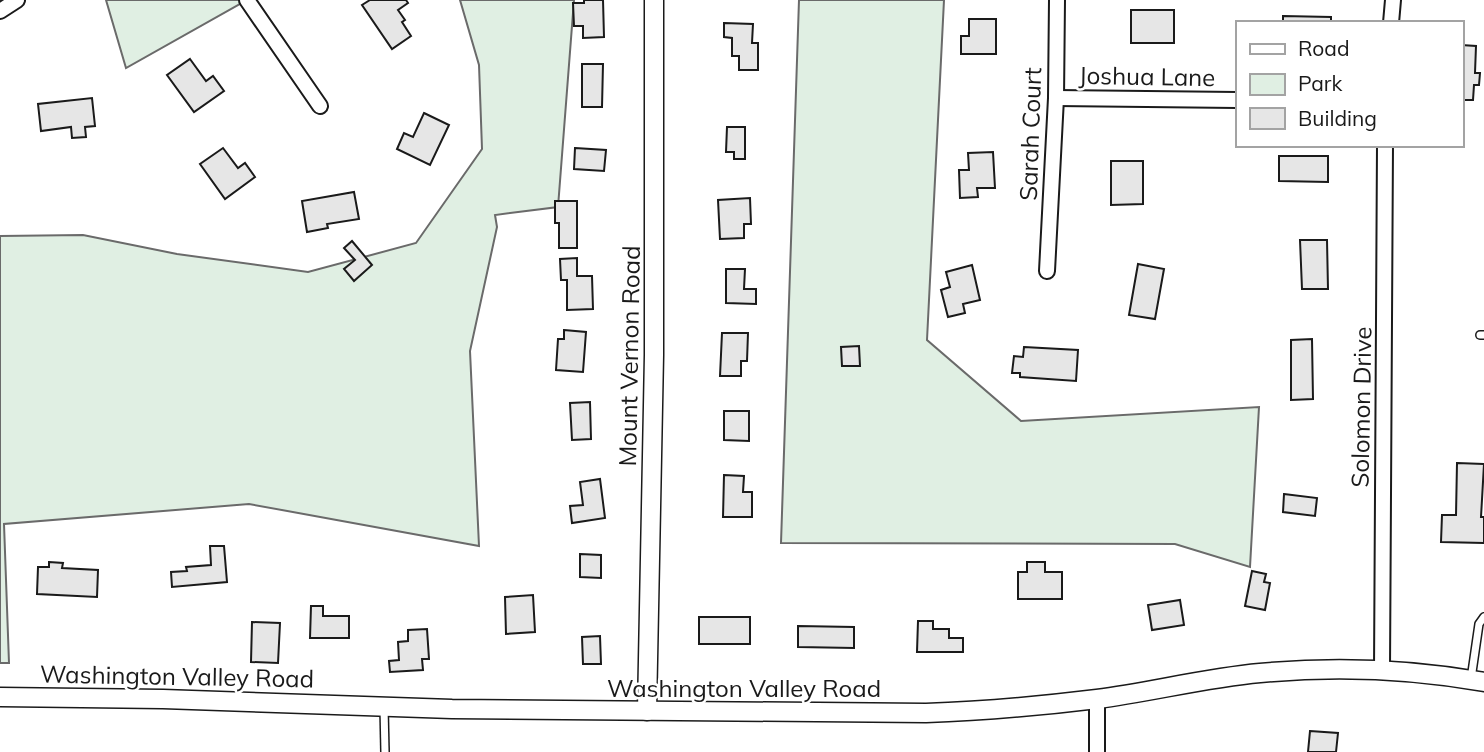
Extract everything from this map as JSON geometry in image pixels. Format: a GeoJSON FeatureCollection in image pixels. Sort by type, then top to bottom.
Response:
{"type":"FeatureCollection","features":[{"type":"Feature","properties":{"kind":"street"},"geometry":{"type":"LineString","coordinates":[[0,11],[18,0]]}},
{"type":"Feature","properties":{"kind":"street"},"geometry":{"type":"LineString","coordinates":[[247,0],[320,106]]}},
{"type":"Feature","properties":{"kind":"street","name":"Mount Vernon Road"},"geometry":{"type":"LineString","coordinates":[[647,712],[654,355],[654,0]]}},
{"type":"Feature","properties":{"kind":"street","name":"Sarah Court"},"geometry":{"type":"LineString","coordinates":[[1047,271],[1056,98],[1057,0]]}},
{"type":"Feature","properties":{"kind":"street"},"geometry":{"type":"LineString","coordinates":[[1391,21],[1393,0]]}},
{"type":"Feature","properties":{"kind":"street","name":"Joshua Lane"},"geometry":{"type":"LineString","coordinates":[[1056,98],[1236,100]]}},
{"type":"Feature","properties":{"kind":"street","name":"Solomon Drive"},"geometry":{"type":"LineString","coordinates":[[1381,670],[1385,147]]}},
{"type":"Feature","properties":{"kind":"street","name":"Washington Valley Road"},"geometry":{"type":"LineString","coordinates":[[0,696],[647,712],[926,713],[974,712],[1097,699],[1259,673],[1381,670],[1441,674],[1478,681]]}},
{"type":"Feature","properties":{"kind":"street"},"geometry":{"type":"LineString","coordinates":[[1097,699],[1097,752]]}},
{"type":"Feature","properties":{"kind":"lane"},"geometry":{"type":"LineString","coordinates":[[1478,681],[1479,624],[1484,617]]}},
{"type":"Feature","properties":{"kind":"lane"},"geometry":{"type":"LineString","coordinates":[[383,707],[385,752]]}},
{"type":"Feature","properties":{"kind":"green space"},"geometry":{"type":"Polygon","coordinates":[[[106,0],[247,0],[126,68],[106,0]]]}},
{"type":"Feature","properties":{"kind":"green space"},"geometry":{"type":"Polygon","coordinates":[[[460,0],[574,0],[558,207],[495,215],[497,227],[470,351],[479,546],[249,504],[4,524],[9,663],[0,663],[0,236],[83,235],[177,254],[308,272],[416,243],[482,149],[479,65],[460,0]]]}},
{"type":"Feature","properties":{"kind":"green space"},"geometry":{"type":"Polygon","coordinates":[[[799,0],[944,0],[927,340],[1021,421],[1259,407],[1250,567],[1175,544],[781,543],[799,0]]]}},
{"type":"Feature","properties":{"kind":"building"},"geometry":{"type":"Polygon","coordinates":[[[370,0],[406,0],[408,3],[398,10],[411,36],[392,49],[362,5],[370,0]]]}},
{"type":"Feature","properties":{"kind":"building"},"geometry":{"type":"Polygon","coordinates":[[[584,0],[603,0],[604,37],[583,38],[583,26],[574,26],[573,3],[584,3],[584,0]]]}},
{"type":"Feature","properties":{"kind":"building"},"geometry":{"type":"Polygon","coordinates":[[[1131,10],[1174,10],[1174,43],[1131,43],[1131,10]]]}},
{"type":"Feature","properties":{"kind":"building"},"geometry":{"type":"Polygon","coordinates":[[[1283,16],[1331,17],[1331,21],[1283,21],[1283,16]]]}},
{"type":"Feature","properties":{"kind":"building"},"geometry":{"type":"Polygon","coordinates":[[[969,19],[996,19],[996,54],[961,54],[961,36],[969,36],[969,19]]]}},
{"type":"Feature","properties":{"kind":"building"},"geometry":{"type":"Polygon","coordinates":[[[724,23],[753,24],[752,43],[758,43],[758,70],[739,70],[739,56],[732,56],[732,38],[724,37],[724,23]]]}},
{"type":"Feature","properties":{"kind":"building"},"geometry":{"type":"Polygon","coordinates":[[[1463,45],[1476,46],[1475,73],[1480,73],[1479,85],[1474,85],[1473,100],[1463,100],[1463,45]]]}},
{"type":"Feature","properties":{"kind":"building"},"geometry":{"type":"Polygon","coordinates":[[[190,59],[206,81],[213,76],[224,91],[194,112],[167,75],[190,59]]]}},
{"type":"Feature","properties":{"kind":"building"},"geometry":{"type":"Polygon","coordinates":[[[582,64],[603,64],[602,107],[582,107],[582,64]]]}},
{"type":"Feature","properties":{"kind":"building"},"geometry":{"type":"Polygon","coordinates":[[[92,98],[95,126],[85,127],[86,137],[72,138],[71,127],[41,131],[38,104],[92,98]]]}},
{"type":"Feature","properties":{"kind":"building"},"geometry":{"type":"Polygon","coordinates":[[[424,113],[449,125],[430,165],[397,149],[404,133],[413,137],[424,113]]]}},
{"type":"Feature","properties":{"kind":"building"},"geometry":{"type":"Polygon","coordinates":[[[727,127],[745,127],[745,159],[734,159],[734,152],[726,152],[727,127]]]}},
{"type":"Feature","properties":{"kind":"building"},"geometry":{"type":"Polygon","coordinates":[[[223,148],[238,168],[245,163],[255,177],[225,199],[200,164],[223,148]]]}},
{"type":"Feature","properties":{"kind":"building"},"geometry":{"type":"Polygon","coordinates":[[[575,148],[606,150],[604,171],[574,169],[575,148]]]}},
{"type":"Feature","properties":{"kind":"building"},"geometry":{"type":"Polygon","coordinates":[[[993,152],[995,188],[977,188],[978,197],[960,198],[959,170],[969,170],[968,153],[993,152]]]}},
{"type":"Feature","properties":{"kind":"building"},"geometry":{"type":"Polygon","coordinates":[[[1279,156],[1328,156],[1328,182],[1279,181],[1279,156]]]}},
{"type":"Feature","properties":{"kind":"building"},"geometry":{"type":"Polygon","coordinates":[[[1111,161],[1143,161],[1143,204],[1111,205],[1111,161]]]}},
{"type":"Feature","properties":{"kind":"building"},"geometry":{"type":"Polygon","coordinates":[[[354,192],[359,219],[327,224],[328,228],[307,232],[302,201],[354,192]]]}},
{"type":"Feature","properties":{"kind":"building"},"geometry":{"type":"Polygon","coordinates":[[[750,198],[751,224],[744,224],[744,238],[720,239],[718,200],[750,198]]]}},
{"type":"Feature","properties":{"kind":"building"},"geometry":{"type":"Polygon","coordinates":[[[555,201],[577,201],[577,248],[559,248],[559,223],[555,223],[555,201]]]}},
{"type":"Feature","properties":{"kind":"building"},"geometry":{"type":"Polygon","coordinates":[[[1300,240],[1327,240],[1328,289],[1302,289],[1300,240]]]}},
{"type":"Feature","properties":{"kind":"building"},"geometry":{"type":"Polygon","coordinates":[[[352,241],[372,265],[354,281],[344,269],[355,260],[344,248],[352,241]]]}},
{"type":"Feature","properties":{"kind":"building"},"geometry":{"type":"Polygon","coordinates":[[[577,258],[577,276],[592,276],[593,309],[567,310],[567,280],[561,280],[560,259],[577,258]]]}},
{"type":"Feature","properties":{"kind":"building"},"geometry":{"type":"Polygon","coordinates":[[[1138,264],[1164,269],[1155,319],[1129,315],[1138,264]]]}},
{"type":"Feature","properties":{"kind":"building"},"geometry":{"type":"Polygon","coordinates":[[[972,265],[980,300],[963,304],[965,313],[948,317],[941,290],[950,287],[946,272],[972,265]]]}},
{"type":"Feature","properties":{"kind":"building"},"geometry":{"type":"Polygon","coordinates":[[[726,269],[745,269],[744,289],[756,289],[756,304],[726,303],[726,269]]]}},
{"type":"Feature","properties":{"kind":"building"},"geometry":{"type":"Polygon","coordinates":[[[564,330],[586,332],[583,372],[556,370],[558,339],[564,339],[564,330]]]}},
{"type":"Feature","properties":{"kind":"building"},"geometry":{"type":"Polygon","coordinates":[[[722,333],[748,333],[747,361],[741,361],[741,376],[720,376],[722,333]]]}},
{"type":"Feature","properties":{"kind":"building"},"geometry":{"type":"Polygon","coordinates":[[[1312,339],[1313,399],[1291,400],[1291,340],[1312,339]]]}},
{"type":"Feature","properties":{"kind":"building"},"geometry":{"type":"Polygon","coordinates":[[[859,346],[860,366],[842,366],[841,347],[859,346]]]}},
{"type":"Feature","properties":{"kind":"building"},"geometry":{"type":"Polygon","coordinates":[[[1024,347],[1078,350],[1076,381],[1020,377],[1020,373],[1012,373],[1014,356],[1023,357],[1024,347]]]}},
{"type":"Feature","properties":{"kind":"building"},"geometry":{"type":"Polygon","coordinates":[[[590,402],[591,439],[572,440],[570,403],[590,402]]]}},
{"type":"Feature","properties":{"kind":"building"},"geometry":{"type":"Polygon","coordinates":[[[724,411],[749,411],[749,441],[724,440],[724,411]]]}},
{"type":"Feature","properties":{"kind":"building"},"geometry":{"type":"Polygon","coordinates":[[[1457,463],[1484,464],[1481,517],[1484,517],[1484,543],[1441,542],[1442,515],[1456,515],[1457,463]]]}},
{"type":"Feature","properties":{"kind":"building"},"geometry":{"type":"Polygon","coordinates":[[[724,475],[744,476],[743,492],[752,492],[752,517],[723,517],[724,475]]]}},
{"type":"Feature","properties":{"kind":"building"},"geometry":{"type":"Polygon","coordinates":[[[600,479],[605,518],[572,523],[570,506],[583,505],[580,482],[600,479]]]}},
{"type":"Feature","properties":{"kind":"building"},"geometry":{"type":"Polygon","coordinates":[[[1284,494],[1317,498],[1315,516],[1283,512],[1284,494]]]}},
{"type":"Feature","properties":{"kind":"building"},"geometry":{"type":"Polygon","coordinates":[[[210,546],[224,546],[227,582],[172,587],[171,572],[187,571],[186,567],[211,565],[210,546]]]}},
{"type":"Feature","properties":{"kind":"building"},"geometry":{"type":"Polygon","coordinates":[[[580,554],[601,555],[601,578],[580,577],[580,554]]]}},
{"type":"Feature","properties":{"kind":"building"},"geometry":{"type":"Polygon","coordinates":[[[49,562],[63,563],[62,568],[98,570],[97,597],[37,594],[38,567],[49,567],[49,562]]]}},
{"type":"Feature","properties":{"kind":"building"},"geometry":{"type":"Polygon","coordinates":[[[1027,562],[1045,562],[1045,572],[1062,572],[1062,599],[1018,599],[1018,572],[1027,572],[1027,562]]]}},
{"type":"Feature","properties":{"kind":"building"},"geometry":{"type":"Polygon","coordinates":[[[1252,571],[1266,574],[1264,582],[1270,583],[1265,610],[1245,606],[1252,571]]]}},
{"type":"Feature","properties":{"kind":"building"},"geometry":{"type":"Polygon","coordinates":[[[533,595],[535,632],[506,634],[505,597],[533,595]]]}},
{"type":"Feature","properties":{"kind":"building"},"geometry":{"type":"Polygon","coordinates":[[[1180,600],[1184,625],[1152,630],[1148,605],[1180,600]]]}},
{"type":"Feature","properties":{"kind":"building"},"geometry":{"type":"Polygon","coordinates":[[[311,606],[323,606],[323,616],[349,616],[349,638],[310,638],[311,606]]]}},
{"type":"Feature","properties":{"kind":"building"},"geometry":{"type":"Polygon","coordinates":[[[699,617],[750,617],[750,644],[699,644],[699,617]]]}},
{"type":"Feature","properties":{"kind":"building"},"geometry":{"type":"Polygon","coordinates":[[[918,621],[933,621],[933,629],[949,629],[949,638],[963,638],[963,652],[917,652],[918,621]]]}},
{"type":"Feature","properties":{"kind":"building"},"geometry":{"type":"Polygon","coordinates":[[[252,622],[280,623],[278,663],[251,662],[252,622]]]}},
{"type":"Feature","properties":{"kind":"building"},"geometry":{"type":"Polygon","coordinates":[[[798,626],[854,627],[854,648],[798,647],[798,626]]]}},
{"type":"Feature","properties":{"kind":"building"},"geometry":{"type":"Polygon","coordinates":[[[427,629],[429,659],[422,659],[423,670],[390,672],[389,661],[399,660],[398,642],[408,641],[408,630],[427,629]]]}},
{"type":"Feature","properties":{"kind":"building"},"geometry":{"type":"Polygon","coordinates":[[[600,636],[601,664],[583,664],[582,637],[600,636]]]}},
{"type":"Feature","properties":{"kind":"building"},"geometry":{"type":"Polygon","coordinates":[[[1310,731],[1338,733],[1336,752],[1308,752],[1310,731]]]}}]}
